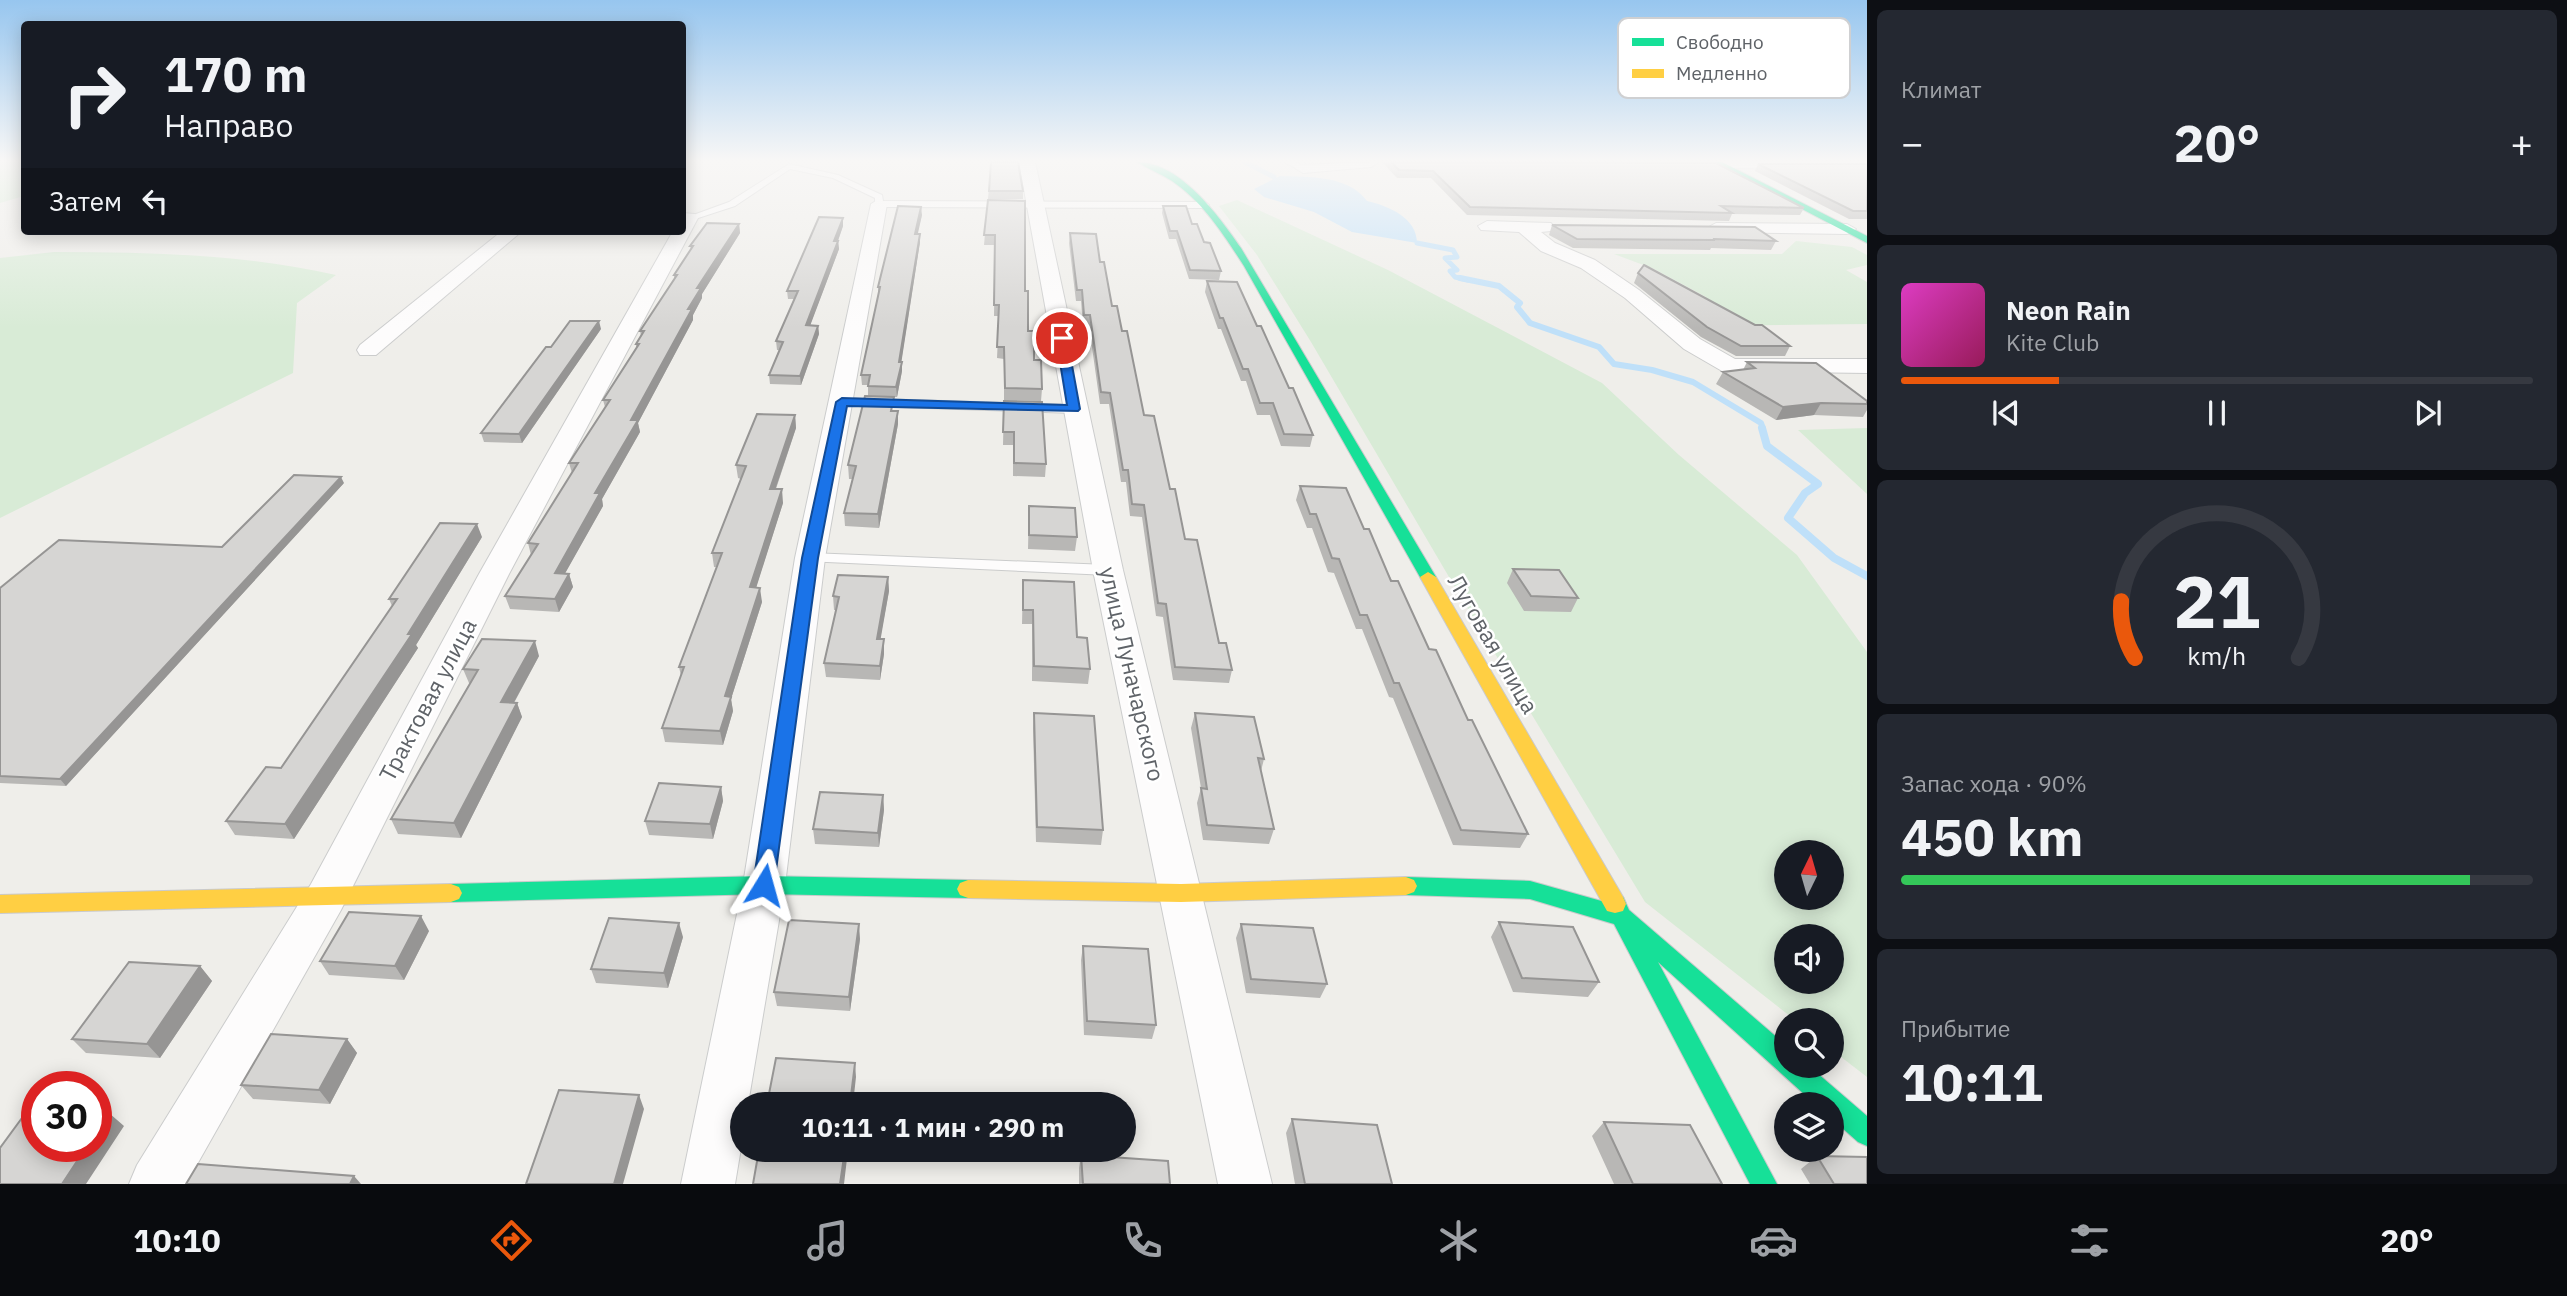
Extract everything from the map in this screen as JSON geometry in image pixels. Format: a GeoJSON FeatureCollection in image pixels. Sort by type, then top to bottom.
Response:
{"type":"FeatureCollection","features":[{"type":"Feature","properties":{"kind":"street"},"geometry":{"type":"LineString","coordinates":[[708,1184],[764,885],[810,558],[877,217]]}},
{"type":"Feature","properties":{"kind":"street","name":"улица Луначарского"},"geometry":{"type":"LineString","coordinates":[[1038,217],[1108,570],[1245,1184]]}},
{"type":"Feature","properties":{"kind":"street","name":"Луговая улица"},"geometry":{"type":"LineString","coordinates":[[1214,217],[1249,266],[1278,314],[1623,916],[1764,1184]]}},
{"type":"Feature","properties":{"kind":"street"},"geometry":{"type":"LineString","coordinates":[[1824,217],[1867,240]]}},
{"type":"Feature","properties":{"kind":"street"},"geometry":{"type":"LineString","coordinates":[[1487,226],[1565,227]]}},
{"type":"Feature","properties":{"kind":"street"},"geometry":{"type":"LineString","coordinates":[[1524,227],[1548,247],[1588,264],[1632,293],[1692,344],[1730,366],[1867,366]]}},
{"type":"Feature","properties":{"kind":"street"},"geometry":{"type":"LineString","coordinates":[[1699,228],[1867,230]]}},
{"type":"Feature","properties":{"kind":"street"},"geometry":{"type":"LineString","coordinates":[[368,350],[508,235]]}},
{"type":"Feature","properties":{"kind":"street","name":"Трактовая улица"},"geometry":{"type":"LineString","coordinates":[[156,1184],[326,897],[494,574],[677,235]]}},
{"type":"Feature","properties":{"kind":"street"},"geometry":{"type":"LineString","coordinates":[[0,904],[764,885],[1181,893],[1391,886],[1530,890],[1623,916],[1774,1050]]}},
{"type":"Feature","properties":{"kind":"street"},"geometry":{"type":"LineString","coordinates":[[1805,1078],[1867,1133]]}},
{"type":"Feature","properties":{"kind":"lane"},"geometry":{"type":"LineString","coordinates":[[842,402],[1074,409]]}},
{"type":"Feature","properties":{"kind":"lane"},"geometry":{"type":"LineString","coordinates":[[810,558],[1108,570]]}},
{"type":"Feature","properties":{"kind":"green space"},"geometry":{"type":"Polygon","coordinates":[[[1228,217],[1274,217],[1388,270],[1602,383],[1679,455],[1797,555],[1867,652],[1867,1077],[1844,1059],[1844,1008],[1780,1008],[1645,902],[1257,255],[1228,217]]]}},
{"type":"Feature","properties":{"kind":"green space"},"geometry":{"type":"Polygon","coordinates":[[[1796,241],[1852,247],[1867,255],[1867,265],[1846,270],[1867,282],[1867,324],[1694,326],[1712,312],[1706,297],[1654,269],[1614,254],[1782,254],[1796,241]]]}},
{"type":"Feature","properties":{"kind":"green space"},"geometry":{"type":"Polygon","coordinates":[[[54,252],[231,258],[336,275],[297,303],[293,373],[0,518],[0,258],[54,252]]]}},
{"type":"Feature","properties":{"kind":"green space"},"geometry":{"type":"Polygon","coordinates":[[[1867,428],[1867,494],[1798,430],[1867,428]]]}},
{"type":"Feature","properties":{"kind":"water"},"geometry":{"type":"Polygon","coordinates":[[[1324,217],[1403,217],[1416,234],[1417,243],[1352,232],[1324,217]]]}},
{"type":"Feature","properties":{"kind":"building"},"geometry":{"type":"Polygon","coordinates":[[[819,217],[843,218],[834,241],[838,241],[806,325],[818,326],[800,376],[769,375],[783,342],[776,341],[798,291],[787,291],[819,217]]]}},
{"type":"Feature","properties":{"kind":"building"},"geometry":{"type":"Polygon","coordinates":[[[895,217],[919,217],[915,234],[920,234],[896,387],[868,386],[870,375],[861,375],[895,217]]]}},
{"type":"Feature","properties":{"kind":"building"},"geometry":{"type":"Polygon","coordinates":[[[986,217],[1025,217],[1028,331],[1034,331],[1034,360],[1041,360],[1042,389],[1005,388],[1004,347],[997,347],[999,305],[994,305],[995,235],[984,235],[986,217]]]}},
{"type":"Feature","properties":{"kind":"building"},"geometry":{"type":"Polygon","coordinates":[[[1166,217],[1190,217],[1192,224],[1197,224],[1204,242],[1210,243],[1221,271],[1190,270],[1177,231],[1170,231],[1166,217]]]}},
{"type":"Feature","properties":{"kind":"building"},"geometry":{"type":"Polygon","coordinates":[[[707,223],[739,224],[697,288],[701,288],[688,309],[692,309],[631,420],[638,420],[595,493],[600,493],[555,573],[569,574],[555,599],[505,596],[538,544],[528,543],[578,463],[569,463],[610,400],[603,400],[639,344],[636,344],[644,331],[640,331],[677,275],[674,275],[693,246],[690,246],[707,223]]]}},
{"type":"Feature","properties":{"kind":"building"},"geometry":{"type":"Polygon","coordinates":[[[1552,225],[1755,227],[1776,241],[1577,239],[1552,225]]]}},
{"type":"Feature","properties":{"kind":"building"},"geometry":{"type":"Polygon","coordinates":[[[1070,233],[1096,234],[1100,262],[1104,262],[1112,306],[1117,306],[1122,331],[1127,331],[1144,415],[1154,416],[1170,489],[1175,489],[1185,539],[1197,540],[1219,643],[1226,643],[1232,670],[1175,667],[1166,604],[1158,603],[1144,505],[1132,504],[1128,470],[1123,470],[1110,393],[1101,392],[1090,315],[1084,315],[1082,290],[1077,290],[1070,233]]]}},
{"type":"Feature","properties":{"kind":"building"},"geometry":{"type":"Polygon","coordinates":[[[1644,265],[1755,325],[1762,325],[1790,346],[1741,346],[1707,327],[1638,273],[1644,265]]]}},
{"type":"Feature","properties":{"kind":"building"},"geometry":{"type":"Polygon","coordinates":[[[1207,281],[1237,282],[1257,326],[1261,326],[1289,388],[1293,388],[1313,435],[1284,434],[1273,403],[1260,403],[1248,369],[1243,369],[1223,318],[1220,318],[1207,281]]]}},
{"type":"Feature","properties":{"kind":"building"},"geometry":{"type":"Polygon","coordinates":[[[570,321],[599,321],[519,434],[481,433],[546,347],[551,347],[570,321]]]}},
{"type":"Feature","properties":{"kind":"building"},"geometry":{"type":"Polygon","coordinates":[[[1747,362],[1816,363],[1867,401],[1867,404],[1821,403],[1783,407],[1723,372],[1755,368],[1747,362]]]}},
{"type":"Feature","properties":{"kind":"building"},"geometry":{"type":"Polygon","coordinates":[[[865,396],[894,397],[891,411],[898,411],[878,514],[844,513],[856,466],[848,465],[865,396]]]}},
{"type":"Feature","properties":{"kind":"building"},"geometry":{"type":"Polygon","coordinates":[[[1004,401],[1042,402],[1046,464],[1014,463],[1014,432],[1003,432],[1004,401]]]}},
{"type":"Feature","properties":{"kind":"building"},"geometry":{"type":"Polygon","coordinates":[[[757,414],[795,415],[770,489],[782,489],[750,587],[760,588],[725,696],[731,697],[720,731],[662,728],[684,667],[679,667],[722,553],[712,553],[746,466],[736,465],[757,414]]]}},
{"type":"Feature","properties":{"kind":"building"},"geometry":{"type":"Polygon","coordinates":[[[294,475],[341,477],[60,779],[0,776],[0,588],[59,540],[222,547],[294,475]]]}},
{"type":"Feature","properties":{"kind":"building"},"geometry":{"type":"Polygon","coordinates":[[[1300,486],[1346,488],[1364,529],[1369,529],[1391,581],[1398,581],[1429,649],[1436,650],[1468,720],[1472,720],[1528,834],[1461,830],[1399,683],[1394,683],[1367,615],[1360,615],[1339,559],[1332,558],[1316,514],[1310,514],[1300,486]]]}},
{"type":"Feature","properties":{"kind":"building"},"geometry":{"type":"Polygon","coordinates":[[[1029,506],[1075,508],[1077,537],[1029,535],[1029,506]]]}},
{"type":"Feature","properties":{"kind":"building"},"geometry":{"type":"Polygon","coordinates":[[[440,523],[477,524],[408,634],[412,634],[285,824],[226,821],[266,767],[281,768],[397,599],[389,599],[440,523]]]}},
{"type":"Feature","properties":{"kind":"building"},"geometry":{"type":"Polygon","coordinates":[[[1513,569],[1559,570],[1578,598],[1531,596],[1513,569]]]}},
{"type":"Feature","properties":{"kind":"building"},"geometry":{"type":"Polygon","coordinates":[[[838,575],[888,577],[877,639],[884,639],[880,666],[824,663],[839,597],[833,596],[838,575]]]}},
{"type":"Feature","properties":{"kind":"building"},"geometry":{"type":"Polygon","coordinates":[[[1023,580],[1074,582],[1077,637],[1087,638],[1090,669],[1034,666],[1033,610],[1023,610],[1023,580]]]}},
{"type":"Feature","properties":{"kind":"building"},"geometry":{"type":"Polygon","coordinates":[[[482,639],[535,641],[501,702],[517,703],[454,823],[391,819],[478,670],[463,669],[482,639]]]}},
{"type":"Feature","properties":{"kind":"building"},"geometry":{"type":"Polygon","coordinates":[[[1034,713],[1094,716],[1103,830],[1037,827],[1034,713]]]}},
{"type":"Feature","properties":{"kind":"building"},"geometry":{"type":"Polygon","coordinates":[[[1195,713],[1254,717],[1264,759],[1258,758],[1274,829],[1207,825],[1201,788],[1207,789],[1195,713]]]}},
{"type":"Feature","properties":{"kind":"building"},"geometry":{"type":"Polygon","coordinates":[[[659,783],[721,787],[710,824],[645,821],[659,783]]]}},
{"type":"Feature","properties":{"kind":"building"},"geometry":{"type":"Polygon","coordinates":[[[820,792],[883,795],[878,833],[813,829],[820,792]]]}},
{"type":"Feature","properties":{"kind":"building"},"geometry":{"type":"Polygon","coordinates":[[[349,912],[421,916],[395,966],[320,961],[349,912]]]}},
{"type":"Feature","properties":{"kind":"building"},"geometry":{"type":"Polygon","coordinates":[[[609,918],[679,923],[664,973],[591,969],[609,918]]]}},
{"type":"Feature","properties":{"kind":"building"},"geometry":{"type":"Polygon","coordinates":[[[789,920],[859,924],[849,997],[774,992],[789,920]]]}},
{"type":"Feature","properties":{"kind":"building"},"geometry":{"type":"Polygon","coordinates":[[[1499,922],[1573,927],[1599,982],[1522,978],[1499,922]]]}},
{"type":"Feature","properties":{"kind":"building"},"geometry":{"type":"Polygon","coordinates":[[[1241,924],[1313,928],[1327,984],[1251,979],[1241,924]]]}},
{"type":"Feature","properties":{"kind":"building"},"geometry":{"type":"Polygon","coordinates":[[[1083,946],[1148,949],[1156,1025],[1087,1021],[1083,946]]]}},
{"type":"Feature","properties":{"kind":"building"},"geometry":{"type":"Polygon","coordinates":[[[129,962],[200,966],[147,1044],[72,1039],[129,962]]]}},
{"type":"Feature","properties":{"kind":"building"},"geometry":{"type":"Polygon","coordinates":[[[271,1034],[347,1039],[319,1090],[241,1085],[271,1034]]]}},
{"type":"Feature","properties":{"kind":"building"},"geometry":{"type":"Polygon","coordinates":[[[776,1058],[855,1063],[851,1092],[769,1092],[776,1058]]]}},
{"type":"Feature","properties":{"kind":"building"},"geometry":{"type":"Polygon","coordinates":[[[559,1090],[639,1095],[614,1184],[526,1184],[559,1090]]]}},
{"type":"Feature","properties":{"kind":"building"},"geometry":{"type":"Polygon","coordinates":[[[21,1119],[21,1162],[76,1162],[62,1184],[0,1184],[0,1148],[21,1119]]]}},
{"type":"Feature","properties":{"kind":"building"},"geometry":{"type":"Polygon","coordinates":[[[1292,1119],[1377,1125],[1392,1184],[1305,1184],[1292,1119]]]}},
{"type":"Feature","properties":{"kind":"building"},"geometry":{"type":"Polygon","coordinates":[[[1604,1122],[1690,1125],[1722,1184],[1633,1184],[1604,1122]]]}},
{"type":"Feature","properties":{"kind":"building"},"geometry":{"type":"Polygon","coordinates":[[[1844,1157],[1867,1157],[1867,1184],[1834,1184],[1821,1162],[1844,1162],[1844,1157]]]}},
{"type":"Feature","properties":{"kind":"building"},"geometry":{"type":"Polygon","coordinates":[[[1136,1159],[1168,1161],[1170,1184],[1083,1184],[1081,1162],[1136,1162],[1136,1159]]]}},
{"type":"Feature","properties":{"kind":"building"},"geometry":{"type":"Polygon","coordinates":[[[757,1162],[843,1162],[840,1184],[753,1184],[757,1162]]]}},
{"type":"Feature","properties":{"kind":"building"},"geometry":{"type":"Polygon","coordinates":[[[198,1164],[354,1176],[350,1184],[186,1184],[198,1164]]]}},
{"type":"Feature","properties":{"kind":"waterway"},"geometry":{"type":"LineString","coordinates":[[1417,243],[1453,250],[1457,257],[1445,258],[1457,270],[1450,271],[1455,277],[1468,280]]}},
{"type":"Feature","properties":{"kind":"waterway"},"geometry":{"type":"LineString","coordinates":[[1460,278],[1499,286],[1520,303],[1517,307],[1530,323],[1599,347],[1614,364],[1652,370],[1693,382],[1761,423],[1763,429]]}},
{"type":"Feature","properties":{"kind":"waterway"},"geometry":{"type":"LineString","coordinates":[[1762,428],[1767,446],[1818,484],[1805,493],[1788,518],[1834,558],[1867,576]]}},
{"type":"Feature","properties":{"kind":"traffic: fast"},"geometry":{"type":"LineString","coordinates":[[1214,217],[1249,266],[1428,577]]}},
{"type":"Feature","properties":{"kind":"traffic: fast"},"geometry":{"type":"LineString","coordinates":[[1823,217],[1867,240]]}},
{"type":"Feature","properties":{"kind":"traffic: fast"},"geometry":{"type":"LineString","coordinates":[[451,893],[764,885],[968,889]]}},
{"type":"Feature","properties":{"kind":"traffic: fast"},"geometry":{"type":"LineString","coordinates":[[1406,886],[1530,890],[1623,917],[1774,1051]]}},
{"type":"Feature","properties":{"kind":"traffic: fast"},"geometry":{"type":"LineString","coordinates":[[1615,904],[1764,1184]]}},
{"type":"Feature","properties":{"kind":"traffic: fast"},"geometry":{"type":"LineString","coordinates":[[1805,1078],[1867,1133]]}},
{"type":"Feature","properties":{"kind":"traffic: slow"},"geometry":{"type":"LineString","coordinates":[[1428,577],[1615,904]]}},
{"type":"Feature","properties":{"kind":"traffic: slow"},"geometry":{"type":"LineString","coordinates":[[968,889],[1181,893],[1406,886]]}},
{"type":"Feature","properties":{"kind":"traffic: slow"},"geometry":{"type":"LineString","coordinates":[[0,904],[451,893]]}},
{"type":"Feature","properties":{"kind":"route"},"geometry":{"type":"LineString","coordinates":[[764,885],[810,558],[842,402],[1074,409],[1062,338]]}}]}
